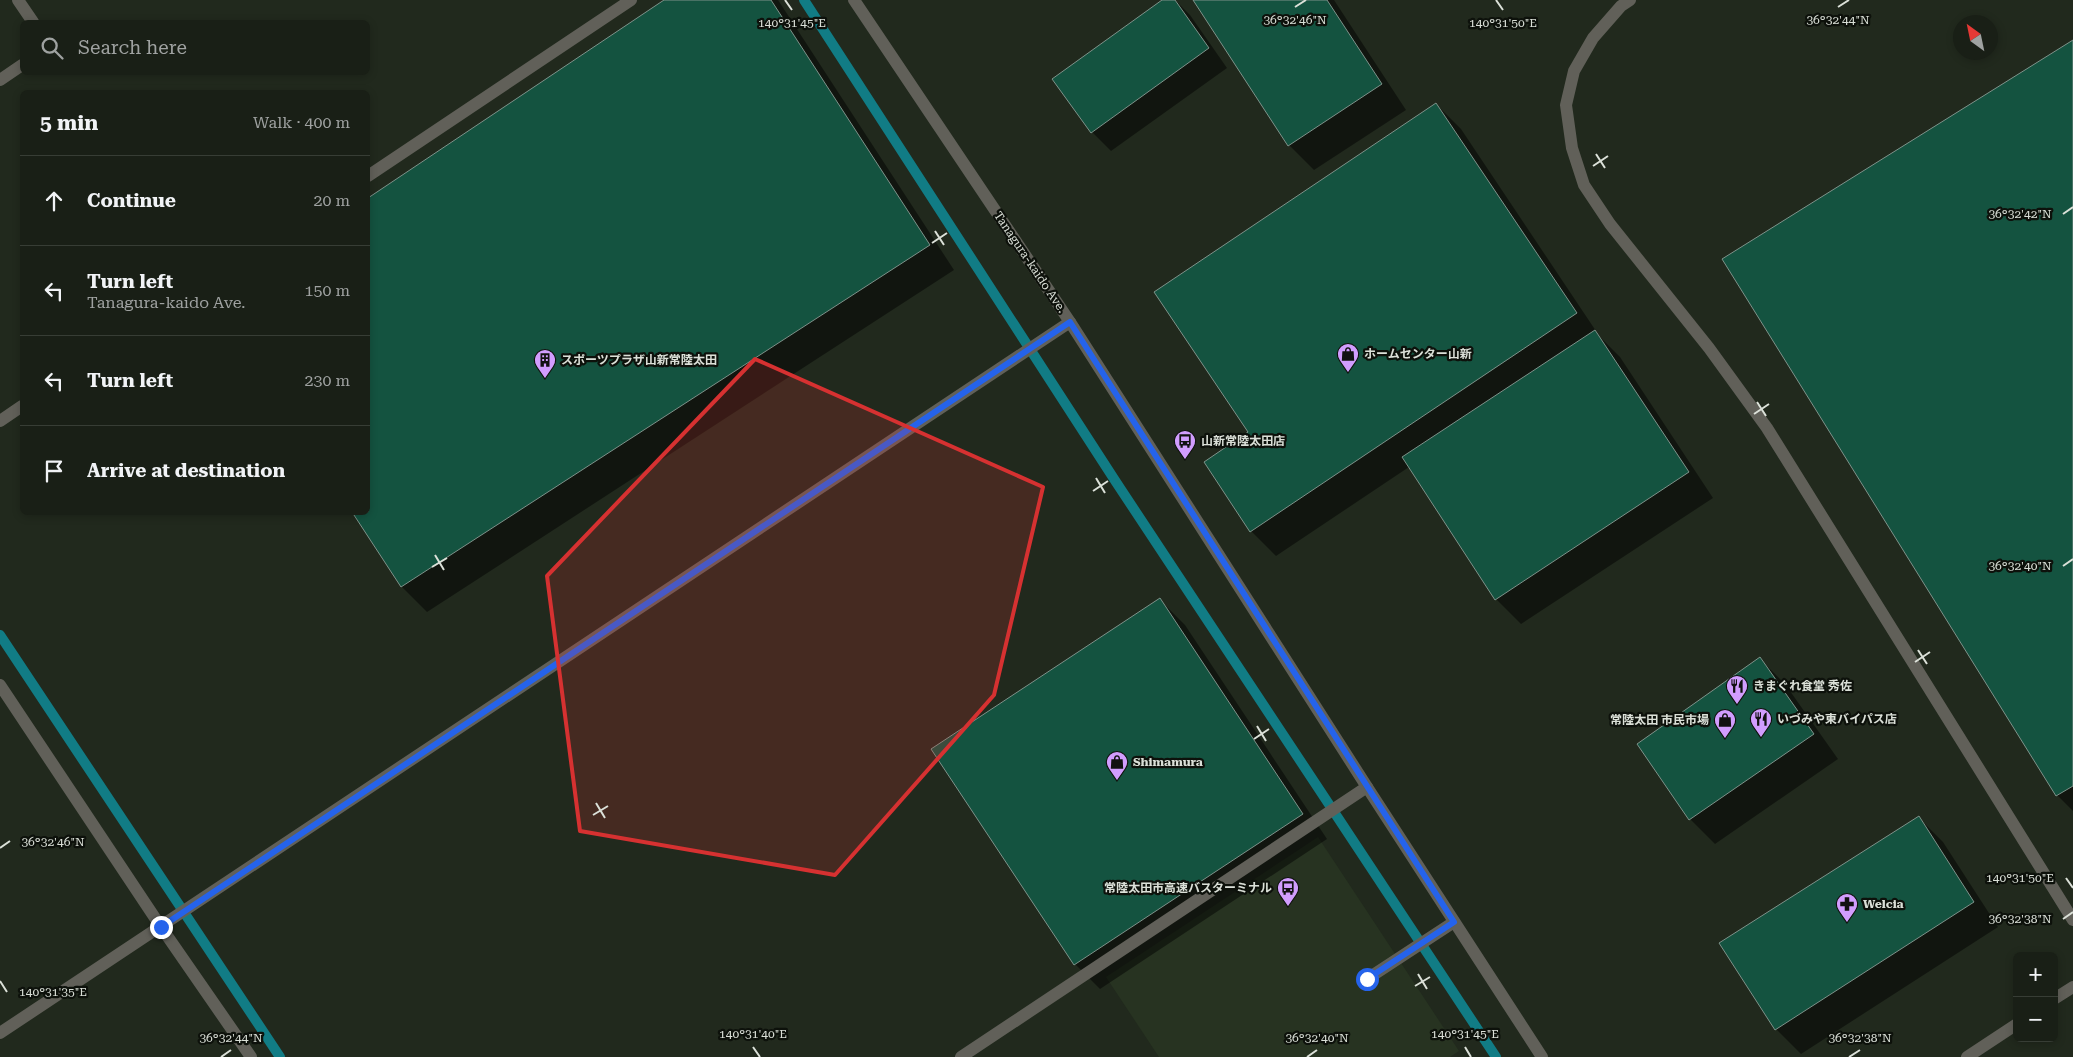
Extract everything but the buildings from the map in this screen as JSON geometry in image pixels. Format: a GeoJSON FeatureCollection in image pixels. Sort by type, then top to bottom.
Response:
{"type":"FeatureCollection","features":[{"type":"Feature","properties":{"kind":"street"},"geometry":{"type":"LineString","coordinates":[[18,0],[32,20]]}},
{"type":"Feature","properties":{"kind":"street"},"geometry":{"type":"LineString","coordinates":[[370,175],[631,0]]}},
{"type":"Feature","properties":{"kind":"street","name":"Tanagura-kaido Ave."},"geometry":{"type":"LineString","coordinates":[[854,0],[1070,322],[1542,1057]]}},
{"type":"Feature","properties":{"kind":"street"},"geometry":{"type":"LineString","coordinates":[[1630,0],[1621,6],[1594,38],[1574,71],[1566,105],[1572,148],[1584,185],[1610,224],[1709,348],[1767,428],[2073,920]]}},
{"type":"Feature","properties":{"kind":"street"},"geometry":{"type":"LineString","coordinates":[[0,80],[20,66]]}},
{"type":"Feature","properties":{"kind":"street"},"geometry":{"type":"LineString","coordinates":[[0,1033],[1070,322]]}},
{"type":"Feature","properties":{"kind":"street"},"geometry":{"type":"LineString","coordinates":[[0,421],[20,407]]}},
{"type":"Feature","properties":{"kind":"street"},"geometry":{"type":"LineString","coordinates":[[0,685],[161,927],[251,1057]]}},
{"type":"Feature","properties":{"kind":"street"},"geometry":{"type":"LineString","coordinates":[[960,1057],[1367,787]]}},
{"type":"Feature","properties":{"kind":"street"},"geometry":{"type":"LineString","coordinates":[[1367,979],[1454,922]]}},
{"type":"Feature","properties":{"kind":"street"},"geometry":{"type":"LineString","coordinates":[[2057,997],[2073,987]]}},
{"type":"Feature","properties":{"kind":"street"},"geometry":{"type":"LineString","coordinates":[[1967,1057],[2013,1027]]}},
{"type":"Feature","properties":{"kind":"highlighted area"},"geometry":{"type":"Polygon","coordinates":[[[755,359],[1043,487],[994,695],[835,875],[580,831],[547,576],[755,359]]]}},
{"type":"Feature","properties":{"kind":"shaded area","name":"常陸太田市高速バスターミナル"},"geometry":{"type":"Polygon","coordinates":[[[1318,837],[1459,1051],[1450,1057],[1159,1057],[1106,977],[1318,837]]]}},
{"type":"Feature","properties":{"kind":"waterway"},"geometry":{"type":"LineString","coordinates":[[804,0],[1116,482],[1496,1057]]}},
{"type":"Feature","properties":{"kind":"waterway"},"geometry":{"type":"LineString","coordinates":[[0,635],[280,1057]]}},
{"type":"Feature","properties":{"kind":"place","name":"ホームセンター山新"},"geometry":{"type":"Point","coordinates":[1348,373]}},
{"type":"Feature","properties":{"kind":"place","name":"スポーツプラザ山新常陸太田"},"geometry":{"type":"Point","coordinates":[545,379]}},
{"type":"Feature","properties":{"kind":"place","name":"山新常陸太田店"},"geometry":{"type":"Point","coordinates":[1185,460]}},
{"type":"Feature","properties":{"kind":"place","name":"きまぐれ食堂 秀佐"},"geometry":{"type":"Point","coordinates":[1737,705]}},
{"type":"Feature","properties":{"kind":"place","name":"いづみや東バイパス店"},"geometry":{"type":"Point","coordinates":[1761,738]}},
{"type":"Feature","properties":{"kind":"place","name":"常陸太田 市民市場"},"geometry":{"type":"Point","coordinates":[1725,739]}},
{"type":"Feature","properties":{"kind":"place","name":"Shimamura"},"geometry":{"type":"Point","coordinates":[1117,781]}},
{"type":"Feature","properties":{"kind":"place","name":"常陸太田市高速バスターミナル"},"geometry":{"type":"Point","coordinates":[1288,907]}},
{"type":"Feature","properties":{"kind":"place","name":"Welcia"},"geometry":{"type":"Point","coordinates":[1847,923]}},
{"type":"Feature","properties":{"kind":"route"},"geometry":{"type":"LineString","coordinates":[[161,927],[1070,322],[1454,922],[1367,979]]}}]}
